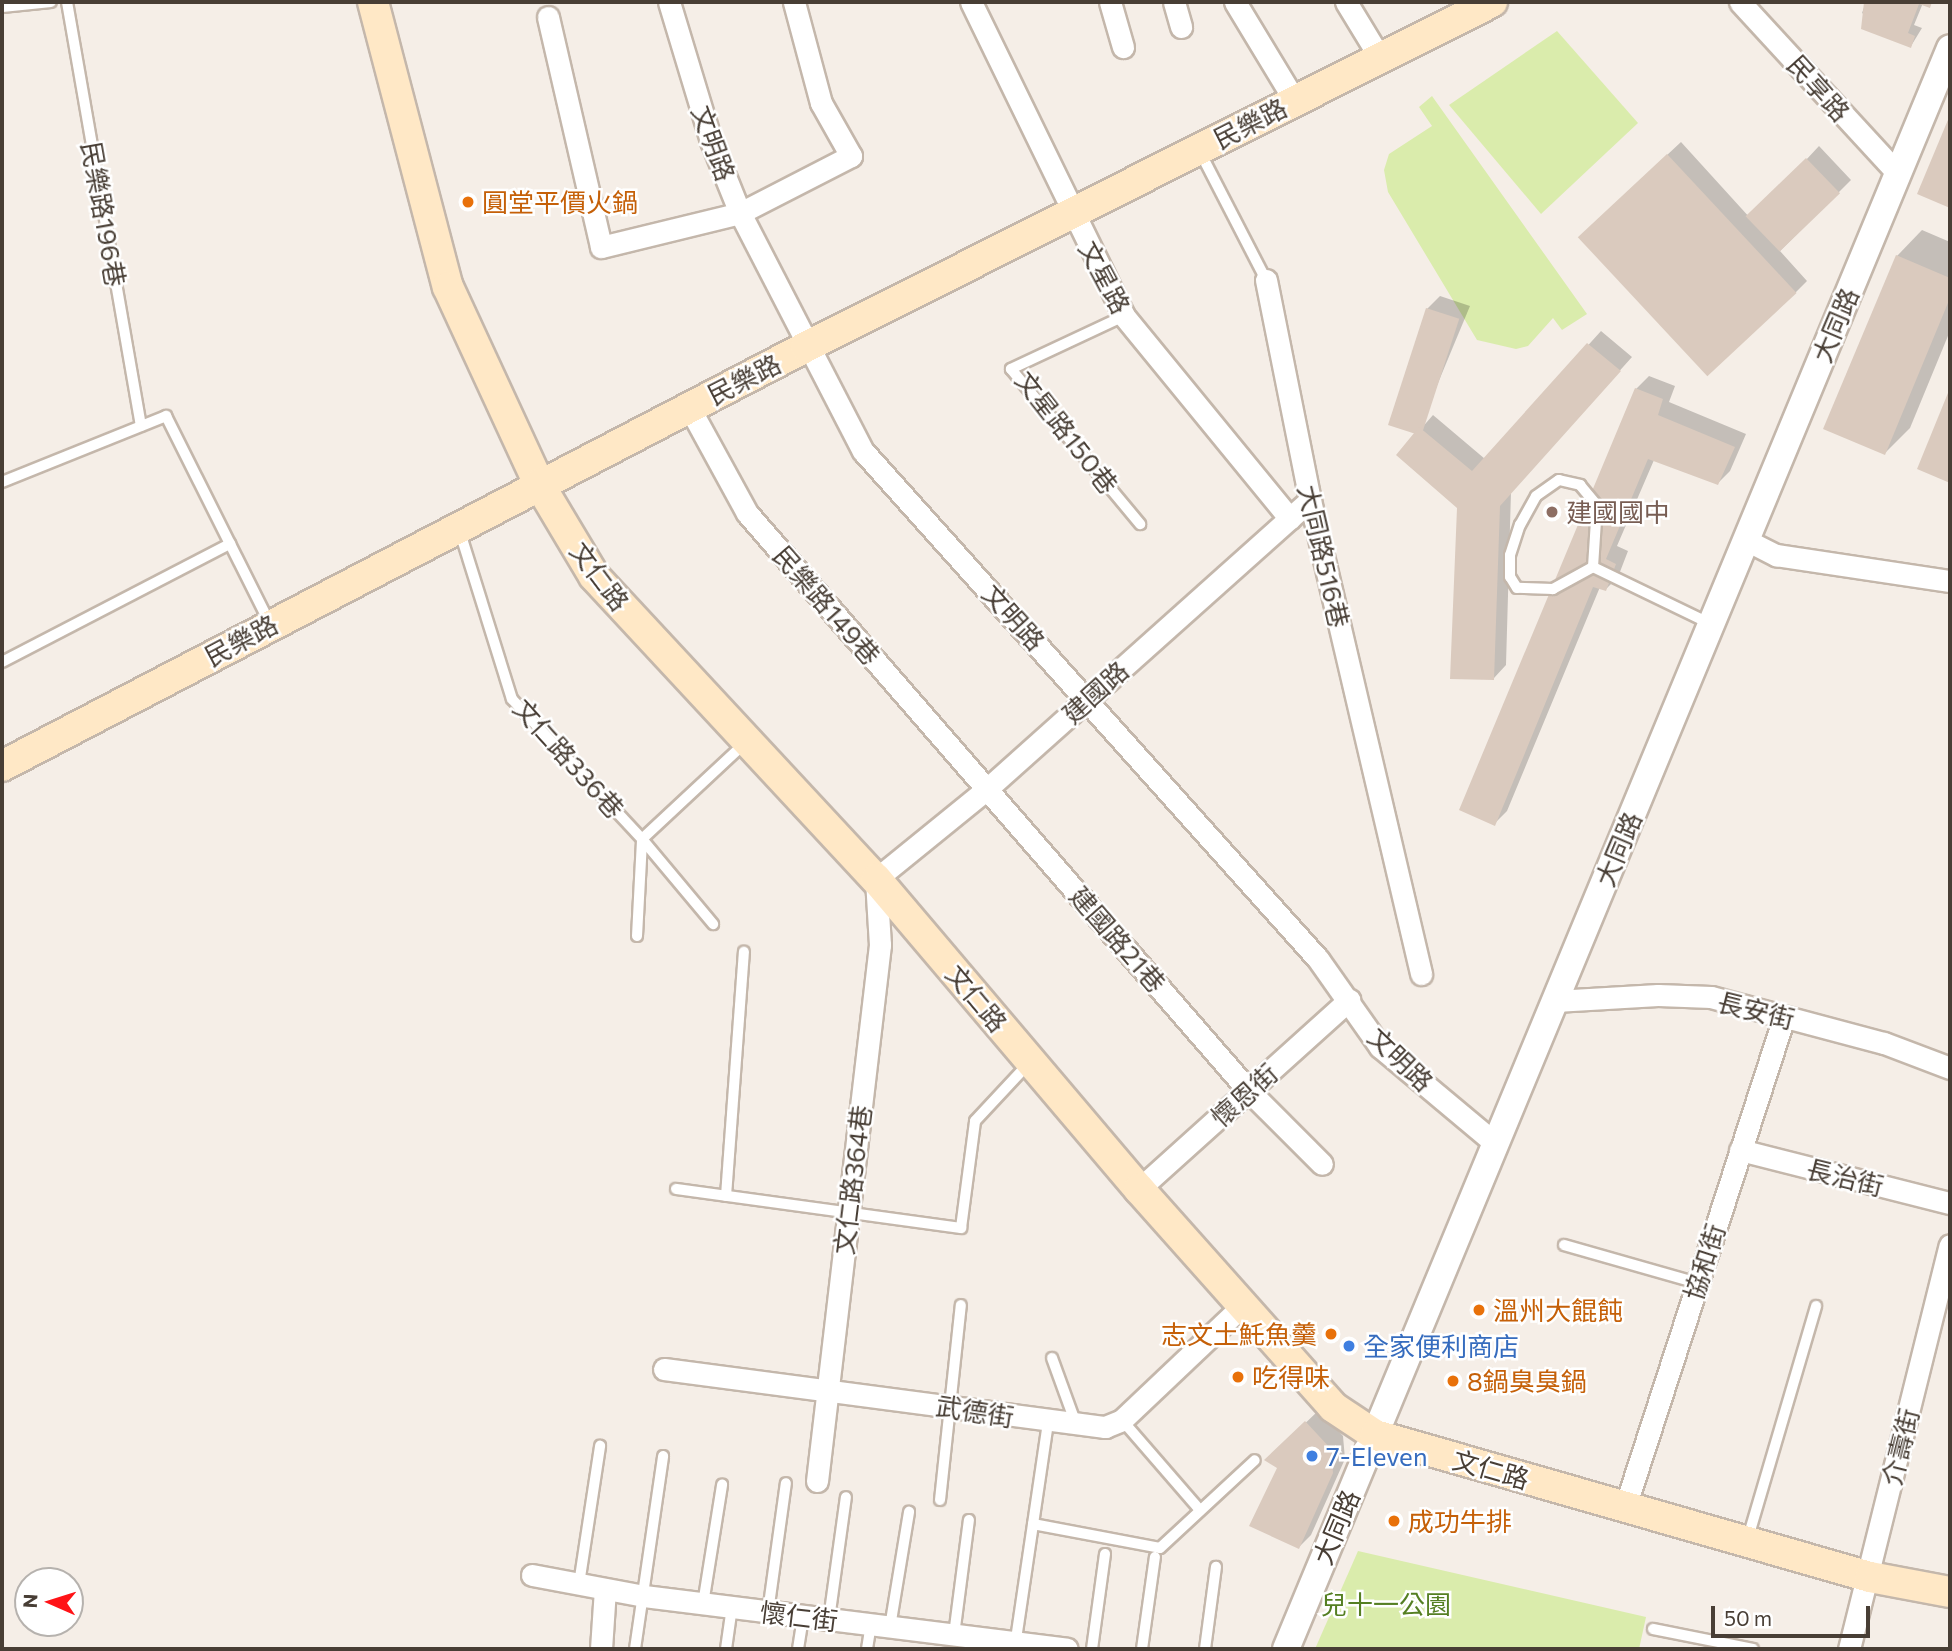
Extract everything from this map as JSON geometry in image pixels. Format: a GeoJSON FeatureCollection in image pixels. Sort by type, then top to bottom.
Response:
{"type":"FeatureCollection","features":[{"type":"Feature","properties":{"kind":"main road","name":"文仁路"},"geometry":{"type":"LineString","coordinates":[[373,2],[448,287],[539,484],[594,576],[876,879],[1241,1307],[1333,1407],[1375,1435],[1870,1577],[1950,1592]]}},
{"type":"Feature","properties":{"kind":"main road","name":"民樂路"},"geometry":{"type":"LineString","coordinates":[[2,766],[689,407],[1491,2]]}},
{"type":"Feature","properties":{"kind":"street","name":"文明路"},"geometry":{"type":"LineString","coordinates":[[669,2],[711,141],[740,213],[806,347],[863,451],[1088,698],[1318,958],[1380,1047],[1496,1144]]}},
{"type":"Feature","properties":{"kind":"street"},"geometry":{"type":"LineString","coordinates":[[548,16],[601,247],[740,213],[851,156],[821,103],[794,2]]}},
{"type":"Feature","properties":{"kind":"street","name":"文星路"},"geometry":{"type":"LineString","coordinates":[[971,2],[1071,213],[1124,316],[1290,519]]}},
{"type":"Feature","properties":{"kind":"street"},"geometry":{"type":"LineString","coordinates":[[1110,2],[1123,47]]}},
{"type":"Feature","properties":{"kind":"street"},"geometry":{"type":"LineString","coordinates":[[1174,2],[1181,27]]}},
{"type":"Feature","properties":{"kind":"street"},"geometry":{"type":"LineString","coordinates":[[1235,2],[1295,101]]}},
{"type":"Feature","properties":{"kind":"street"},"geometry":{"type":"LineString","coordinates":[[1346,2],[1380,58]]}},
{"type":"Feature","properties":{"kind":"street","name":"民享路"},"geometry":{"type":"LineString","coordinates":[[1740,2],[1898,174]]}},
{"type":"Feature","properties":{"kind":"street","name":"大同路"},"geometry":{"type":"LineString","coordinates":[[1286,1649],[1950,48]]}},
{"type":"Feature","properties":{"kind":"street","name":"大同路516巷"},"geometry":{"type":"LineString","coordinates":[[1266,280],[1310,500],[1421,974]]}},
{"type":"Feature","properties":{"kind":"street","name":"民樂路149巷"},"geometry":{"type":"LineString","coordinates":[[689,407],[747,513],[988,788]]}},
{"type":"Feature","properties":{"kind":"street","name":"建國路"},"geometry":{"type":"LineString","coordinates":[[876,879],[988,788],[1310,500]]}},
{"type":"Feature","properties":{"kind":"street"},"geometry":{"type":"LineString","coordinates":[[1746,540],[1776,555],[1950,581]]}},
{"type":"Feature","properties":{"kind":"street","name":"建國路21巷"},"geometry":{"type":"LineString","coordinates":[[988,788],[1249,1091],[1322,1164]]}},
{"type":"Feature","properties":{"kind":"street","name":"文仁路364巷"},"geometry":{"type":"LineString","coordinates":[[817,1481],[880,945],[876,879]]}},
{"type":"Feature","properties":{"kind":"street","name":"長安街"},"geometry":{"type":"LineString","coordinates":[[1555,1001],[1658,995],[1711,997],[1884,1043],[1950,1068]]}},
{"type":"Feature","properties":{"kind":"street","name":"懷恩街"},"geometry":{"type":"LineString","coordinates":[[1139,1189],[1349,1000]]}},
{"type":"Feature","properties":{"kind":"street","name":"協和街"},"geometry":{"type":"LineString","coordinates":[[1625,1507],[1784,1017]]}},
{"type":"Feature","properties":{"kind":"street","name":"長治街"},"geometry":{"type":"LineString","coordinates":[[1740,1150],[1950,1203]]}},
{"type":"Feature","properties":{"kind":"street","name":"介壽街"},"geometry":{"type":"LineString","coordinates":[[1849,1649],[1870,1577],[1950,1245]]}},
{"type":"Feature","properties":{"kind":"street"},"geometry":{"type":"LineString","coordinates":[[1122,1420],[1241,1307]]}},
{"type":"Feature","properties":{"kind":"street","name":"武德街"},"geometry":{"type":"LineString","coordinates":[[664,1369],[827,1388],[1048,1422],[1105,1427],[1122,1420]]}},
{"type":"Feature","properties":{"kind":"street","name":"懷仁街"},"geometry":{"type":"LineString","coordinates":[[532,1576],[644,1596],[954,1635],[1015,1646],[1067,1649]]}},
{"type":"Feature","properties":{"kind":"street"},"geometry":{"type":"LineString","coordinates":[[601,1649],[605,1589]]}},
{"type":"Feature","properties":{"kind":"lane"},"geometry":{"type":"LineString","coordinates":[[2,7],[51,2]]}},
{"type":"Feature","properties":{"kind":"lane","name":"民樂路196巷"},"geometry":{"type":"LineString","coordinates":[[67,2],[141,425]]}},
{"type":"Feature","properties":{"kind":"lane","name":"大同路516巷"},"geometry":{"type":"LineString","coordinates":[[1199,149],[1266,280]]}},
{"type":"Feature","properties":{"kind":"lane","name":"文星路150巷"},"geometry":{"type":"LineString","coordinates":[[1124,316],[1011,369],[1140,524]]}},
{"type":"Feature","properties":{"kind":"lane"},"geometry":{"type":"LineString","coordinates":[[2,482],[166,416],[270,625]]}},
{"type":"Feature","properties":{"kind":"lane"},"geometry":{"type":"LineString","coordinates":[[1559,480],[1580,485],[1597,505],[1593,567],[1553,589],[1517,588],[1510,577],[1510,555],[1520,525],[1536,496],[1559,480]]}},
{"type":"Feature","properties":{"kind":"lane","name":"文仁路336巷"},"geometry":{"type":"LineString","coordinates":[[458,527],[512,699],[642,839],[713,924]]}},
{"type":"Feature","properties":{"kind":"lane"},"geometry":{"type":"LineString","coordinates":[[2,662],[230,544]]}},
{"type":"Feature","properties":{"kind":"lane"},"geometry":{"type":"LineString","coordinates":[[1593,567],[1711,624]]}},
{"type":"Feature","properties":{"kind":"lane"},"geometry":{"type":"LineString","coordinates":[[637,936],[642,839],[747,741]]}},
{"type":"Feature","properties":{"kind":"lane"},"geometry":{"type":"LineString","coordinates":[[726,1196],[744,951]]}},
{"type":"Feature","properties":{"kind":"lane"},"geometry":{"type":"LineString","coordinates":[[676,1189],[961,1228],[975,1121],[1030,1061]]}},
{"type":"Feature","properties":{"kind":"lane"},"geometry":{"type":"LineString","coordinates":[[1564,1245],[1697,1283]]}},
{"type":"Feature","properties":{"kind":"lane"},"geometry":{"type":"LineString","coordinates":[[940,1500],[953,1407],[961,1305]]}},
{"type":"Feature","properties":{"kind":"lane"},"geometry":{"type":"LineString","coordinates":[[1747,1542],[1816,1306]]}},
{"type":"Feature","properties":{"kind":"lane"},"geometry":{"type":"LineString","coordinates":[[1052,1358],[1076,1424]]}},
{"type":"Feature","properties":{"kind":"lane"},"geometry":{"type":"LineString","coordinates":[[1122,1420],[1200,1510]]}},
{"type":"Feature","properties":{"kind":"lane"},"geometry":{"type":"LineString","coordinates":[[1015,1646],[1048,1422]]}},
{"type":"Feature","properties":{"kind":"lane"},"geometry":{"type":"LineString","coordinates":[[579,1584],[600,1446]]}},
{"type":"Feature","properties":{"kind":"lane"},"geometry":{"type":"LineString","coordinates":[[635,1649],[663,1456]]}},
{"type":"Feature","properties":{"kind":"lane"},"geometry":{"type":"LineString","coordinates":[[1033,1524],[1160,1548],[1255,1460]]}},
{"type":"Feature","properties":{"kind":"lane"},"geometry":{"type":"LineString","coordinates":[[768,1612],[786,1483]]}},
{"type":"Feature","properties":{"kind":"lane"},"geometry":{"type":"LineString","coordinates":[[703,1604],[722,1485]]}},
{"type":"Feature","properties":{"kind":"lane"},"geometry":{"type":"LineString","coordinates":[[829,1619],[846,1497]]}},
{"type":"Feature","properties":{"kind":"lane"},"geometry":{"type":"LineString","coordinates":[[867,1649],[880,1626],[909,1512]]}},
{"type":"Feature","properties":{"kind":"lane"},"geometry":{"type":"LineString","coordinates":[[954,1635],[969,1520]]}},
{"type":"Feature","properties":{"kind":"lane"},"geometry":{"type":"LineString","coordinates":[[1092,1649],[1105,1554]]}},
{"type":"Feature","properties":{"kind":"lane"},"geometry":{"type":"LineString","coordinates":[[1142,1649],[1155,1557]]}},
{"type":"Feature","properties":{"kind":"lane"},"geometry":{"type":"LineString","coordinates":[[1205,1649],[1216,1567]]}},
{"type":"Feature","properties":{"kind":"lane"},"geometry":{"type":"LineString","coordinates":[[726,1649],[732,1607]]}},
{"type":"Feature","properties":{"kind":"lane"},"geometry":{"type":"LineString","coordinates":[[798,1649],[803,1616]]}},
{"type":"Feature","properties":{"kind":"lane"},"geometry":{"type":"LineString","coordinates":[[1653,1629],[1753,1649]]}},
{"type":"Feature","properties":{"kind":"green space"},"geometry":{"type":"Polygon","coordinates":[[[1557,31],[1638,123],[1541,214],[1449,105],[1557,31]]]}},
{"type":"Feature","properties":{"kind":"green space"},"geometry":{"type":"Polygon","coordinates":[[[1432,96],[1587,314],[1562,330],[1553,318],[1528,346],[1516,349],[1477,340],[1388,192],[1384,170],[1389,154],[1432,126],[1419,107],[1432,96]]]}},
{"type":"Feature","properties":{"kind":"green space","name":"兒十一公園"},"geometry":{"type":"Polygon","coordinates":[[[1358,1551],[1646,1617],[1639,1649],[1315,1649],[1358,1551]]]}},
{"type":"Feature","properties":{"kind":"building"},"geometry":{"type":"Polygon","coordinates":[[[1864,2],[1932,2],[1930,8],[1919,4],[1908,33],[1915,36],[1911,48],[1861,29],[1864,2]]]}},
{"type":"Feature","properties":{"kind":"building"},"geometry":{"type":"Polygon","coordinates":[[[1950,115],[1950,208],[1917,194],[1950,115]]]}},
{"type":"Feature","properties":{"kind":"building"},"geometry":{"type":"Polygon","coordinates":[[[1667,154],[1797,293],[1707,376],[1578,237],[1667,154]]]}},
{"type":"Feature","properties":{"kind":"building"},"geometry":{"type":"Polygon","coordinates":[[[1806,158],[1840,193],[1780,252],[1746,216],[1806,158]]]}},
{"type":"Feature","properties":{"kind":"building"},"geometry":{"type":"Polygon","coordinates":[[[1896,255],[1950,278],[1950,298],[1885,455],[1823,429],[1896,255]]]}},
{"type":"Feature","properties":{"kind":"building"},"geometry":{"type":"Polygon","coordinates":[[[1426,308],[1459,319],[1421,436],[1388,425],[1426,308]]]}},
{"type":"Feature","properties":{"kind":"building"},"geometry":{"type":"Polygon","coordinates":[[[1587,343],[1621,371],[1500,506],[1494,680],[1450,679],[1457,508],[1396,455],[1419,427],[1472,471],[1587,343]]]}},
{"type":"Feature","properties":{"kind":"building"},"geometry":{"type":"Polygon","coordinates":[[[1635,388],[1663,399],[1658,415],[1735,447],[1718,485],[1648,459],[1606,559],[1616,564],[1606,591],[1593,587],[1495,826],[1459,810],[1635,388]]]}},
{"type":"Feature","properties":{"kind":"building"},"geometry":{"type":"Polygon","coordinates":[[[1950,388],[1950,483],[1917,469],[1950,388]]]}},
{"type":"Feature","properties":{"kind":"building"},"geometry":{"type":"Polygon","coordinates":[[[1305,1421],[1331,1449],[1333,1473],[1299,1549],[1249,1526],[1277,1468],[1264,1460],[1305,1421]]]}},
{"type":"Feature","properties":{"kind":"place","name":"圓堂平價火鍋"},"geometry":{"type":"Point","coordinates":[468,202]}},
{"type":"Feature","properties":{"kind":"place","name":"建國國中"},"geometry":{"type":"Point","coordinates":[1552,512]}},
{"type":"Feature","properties":{"kind":"place","name":"溫州大餛飩"},"geometry":{"type":"Point","coordinates":[1479,1310]}},
{"type":"Feature","properties":{"kind":"place","name":"志文土魠魚羹"},"geometry":{"type":"Point","coordinates":[1331,1334]}},
{"type":"Feature","properties":{"kind":"place","name":"全家便利商店"},"geometry":{"type":"Point","coordinates":[1349,1346]}},
{"type":"Feature","properties":{"kind":"place","name":"吃得味"},"geometry":{"type":"Point","coordinates":[1238,1377]}},
{"type":"Feature","properties":{"kind":"place","name":"8鍋臭臭鍋"},"geometry":{"type":"Point","coordinates":[1453,1381]}},
{"type":"Feature","properties":{"kind":"place","name":"7-Eleven"},"geometry":{"type":"Point","coordinates":[1312,1456]}},
{"type":"Feature","properties":{"kind":"place","name":"成功牛排"},"geometry":{"type":"Point","coordinates":[1394,1521]}}]}
